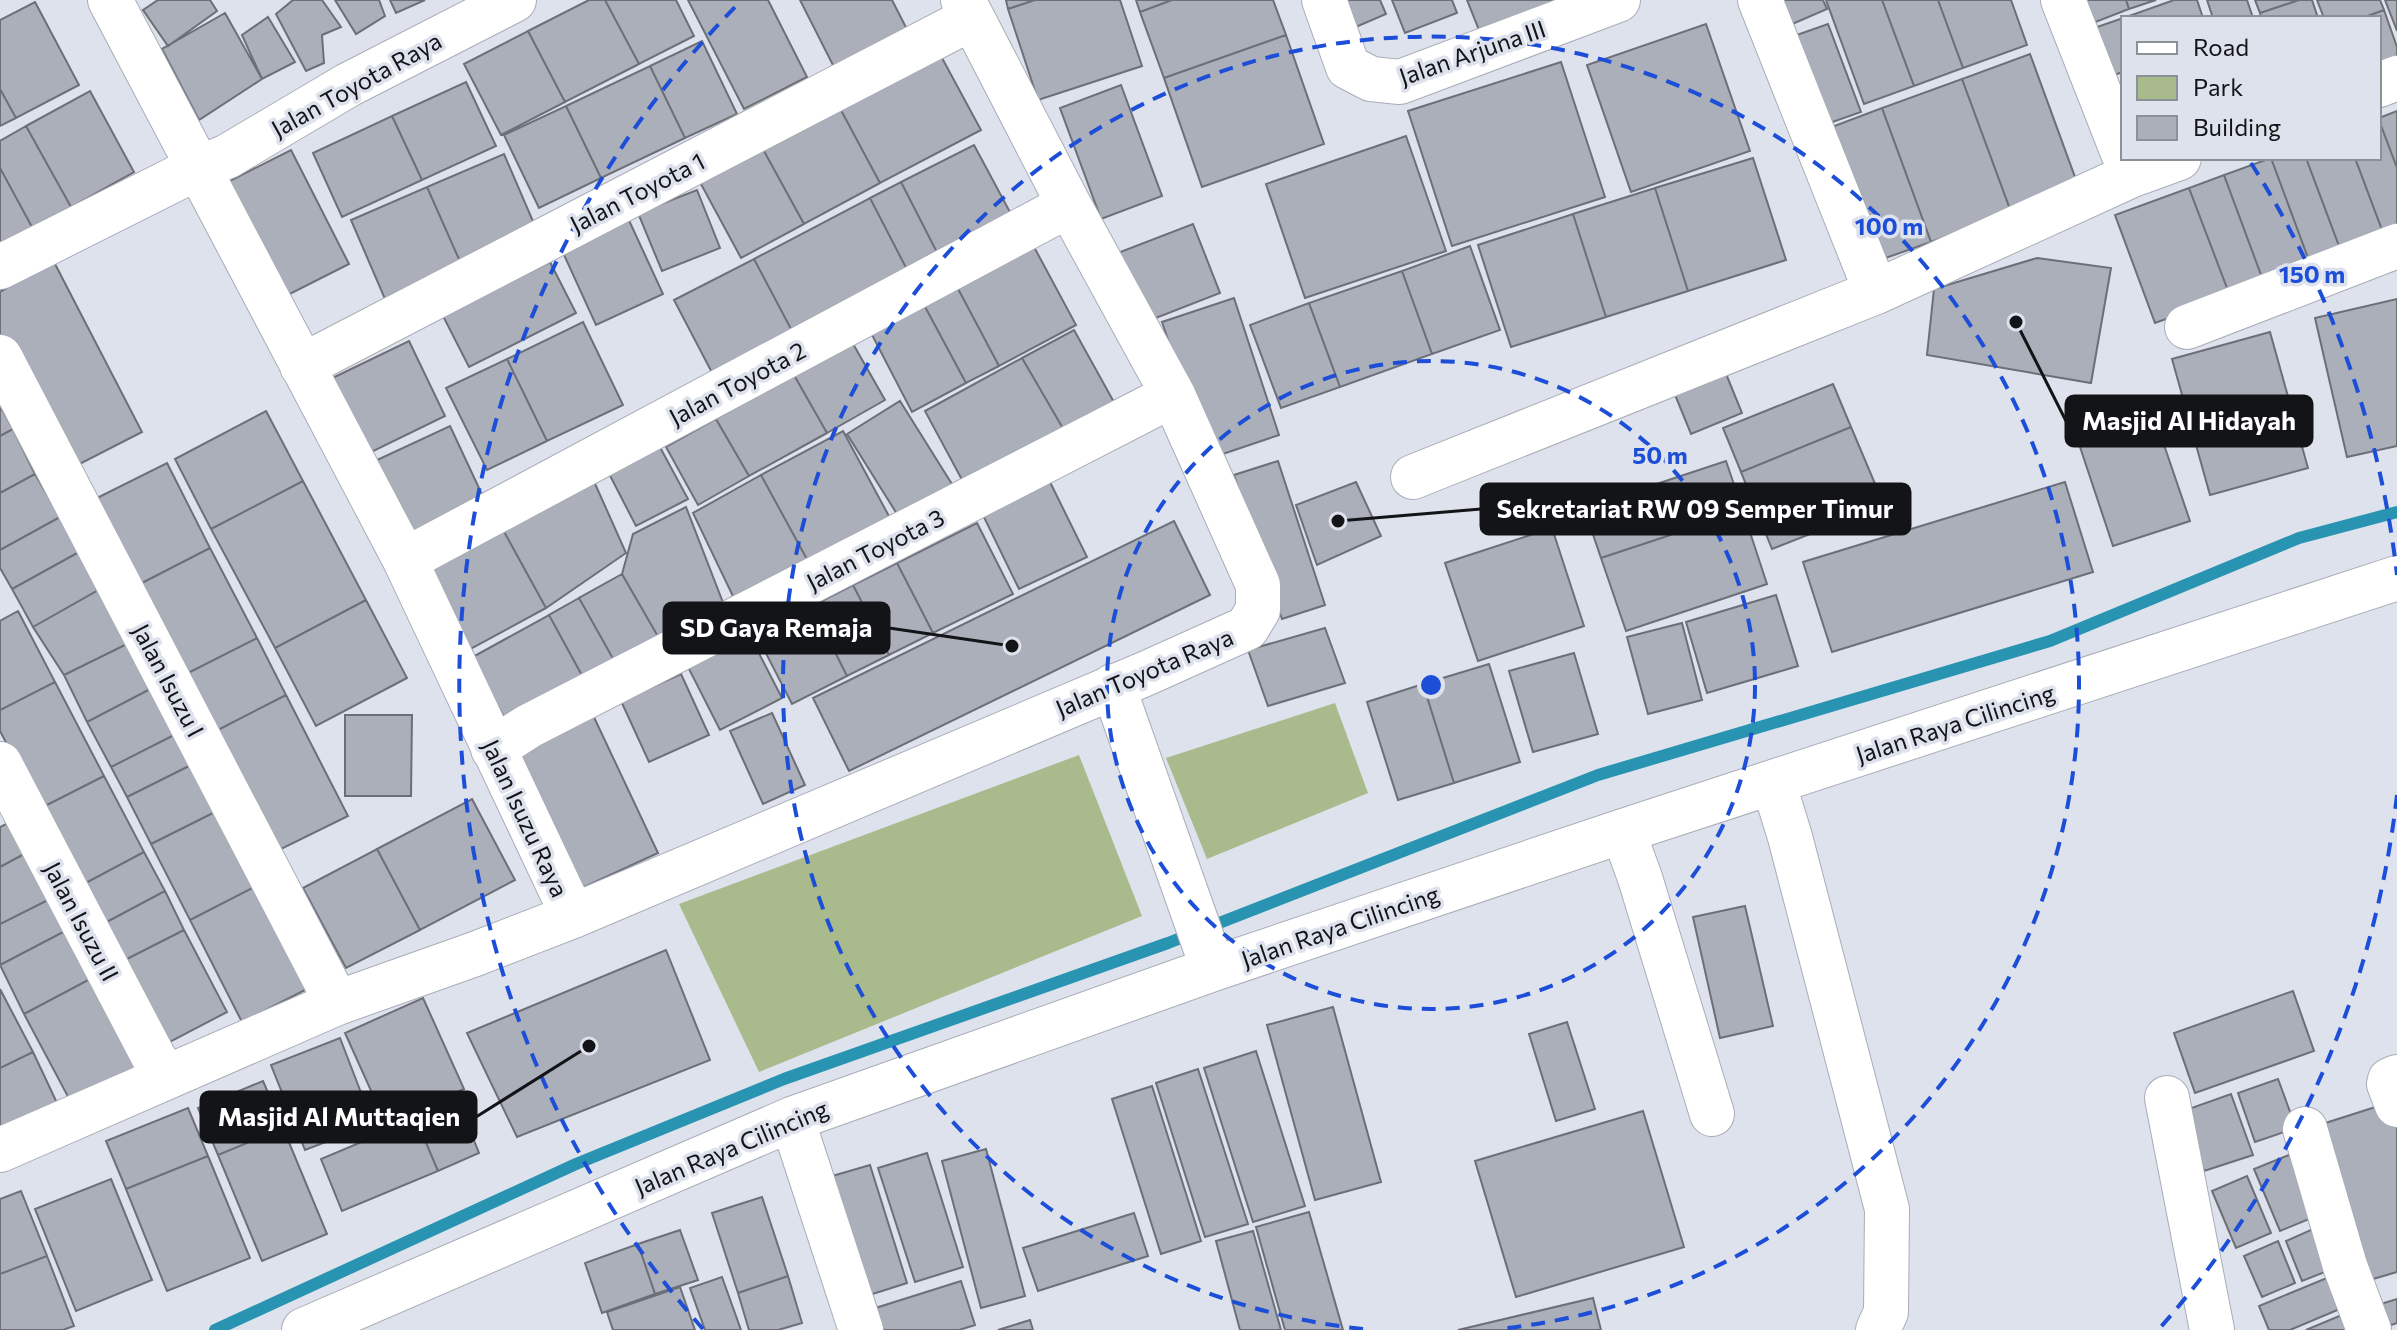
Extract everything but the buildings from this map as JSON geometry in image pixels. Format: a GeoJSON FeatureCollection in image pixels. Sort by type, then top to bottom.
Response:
{"type":"FeatureCollection","features":[{"type":"Feature","properties":{"kind":"street","name":"Jalan Isuzu Raya"},"geometry":{"type":"LineString","coordinates":[[0,1150],[337,1003],[573,916],[405,560],[110,0]]}},
{"type":"Feature","properties":{"kind":"street","name":"Jalan Toyota Raya"},"geometry":{"type":"LineString","coordinates":[[199,169],[228,156],[348,85],[514,0]]}},
{"type":"Feature","properties":{"kind":"street","name":"Jalan Arjuna III"},"geometry":{"type":"LineString","coordinates":[[1324,0],[1348,67],[1371,79],[1400,82],[1618,0]]}},
{"type":"Feature","properties":{"kind":"street"},"geometry":{"type":"LineString","coordinates":[[1760,0],[1876,292]]}},
{"type":"Feature","properties":{"kind":"street"},"geometry":{"type":"LineString","coordinates":[[2063,0],[2121,147]]}},
{"type":"Feature","properties":{"kind":"street","name":"Jalan Toyota Raya"},"geometry":{"type":"LineString","coordinates":[[573,916],[1247,628],[1258,610],[1258,585],[1173,395],[1069,205],[968,9]]}},
{"type":"Feature","properties":{"kind":"street","name":"Jalan Toyota 1"},"geometry":{"type":"LineString","coordinates":[[302,366],[968,9]]}},
{"type":"Feature","properties":{"kind":"street"},"geometry":{"type":"LineString","coordinates":[[1413,477],[1876,292],[2127,162],[2153,160]]}},
{"type":"Feature","properties":{"kind":"street"},"geometry":{"type":"LineString","coordinates":[[0,267],[199,169]]}},
{"type":"Feature","properties":{"kind":"street","name":"Jalan Toyota 2"},"geometry":{"type":"LineString","coordinates":[[405,560],[1069,205]]}},
{"type":"Feature","properties":{"kind":"street"},"geometry":{"type":"LineString","coordinates":[[2187,327],[2397,246]]}},
{"type":"Feature","properties":{"kind":"street","name":"Jalan Isuzu I"},"geometry":{"type":"LineString","coordinates":[[0,357],[337,1003]]}},
{"type":"Feature","properties":{"kind":"street","name":"Jalan Toyota 3"},"geometry":{"type":"LineString","coordinates":[[493,749],[529,726],[1173,395]]}},
{"type":"Feature","properties":{"kind":"street","name":"Jalan Raya Cilincing"},"geometry":{"type":"LineString","coordinates":[[304,1330],[792,1119],[1209,956],[1623,831],[2397,578]]}},
{"type":"Feature","properties":{"kind":"street"},"geometry":{"type":"LineString","coordinates":[[1113,686],[1209,956]]}},
{"type":"Feature","properties":{"kind":"street","name":"Jalan Isuzu II"},"geometry":{"type":"LineString","coordinates":[[0,764],[164,1077]]}},
{"type":"Feature","properties":{"kind":"street"},"geometry":{"type":"LineString","coordinates":[[1773,782],[1887,1209],[1886,1312],[1878,1330]]}},
{"type":"Feature","properties":{"kind":"street"},"geometry":{"type":"LineString","coordinates":[[1623,831],[1712,1114]]}},
{"type":"Feature","properties":{"kind":"street"},"geometry":{"type":"LineString","coordinates":[[2397,1077],[2389,1084],[2397,1105]]}},
{"type":"Feature","properties":{"kind":"street"},"geometry":{"type":"LineString","coordinates":[[2167,1098],[2212,1330]]}},
{"type":"Feature","properties":{"kind":"street"},"geometry":{"type":"LineString","coordinates":[[792,1119],[861,1330]]}},
{"type":"Feature","properties":{"kind":"street"},"geometry":{"type":"LineString","coordinates":[[2305,1129],[2345,1266],[2369,1330]]}},
{"type":"Feature","properties":{"kind":"green space"},"geometry":{"type":"Polygon","coordinates":[[[1335,703],[1368,793],[1207,859],[1166,758],[1335,703]]]}},
{"type":"Feature","properties":{"kind":"green space"},"geometry":{"type":"Polygon","coordinates":[[[1079,755],[1142,916],[759,1072],[679,904],[1079,755]]]}},
{"type":"Feature","properties":{"kind":"waterway"},"geometry":{"type":"LineString","coordinates":[[215,1330],[576,1164],[784,1079],[1168,943],[1598,775],[2050,641],[2299,538],[2397,512]]}},
{"type":"Feature","properties":{"kind":"place","name":"Masjid Al Hidayah"},"geometry":{"type":"Point","coordinates":[2016,322]}},
{"type":"Feature","properties":{"kind":"place","name":"Sekretariat RW 09 Semper Timur"},"geometry":{"type":"Point","coordinates":[1338,521]}},
{"type":"Feature","properties":{"kind":"place","name":"SD Gaya Remaja"},"geometry":{"type":"Point","coordinates":[1012,646]}},
{"type":"Feature","properties":{"kind":"place","name":"Masjid Al Muttaqien"},"geometry":{"type":"Point","coordinates":[589,1046]}}]}
